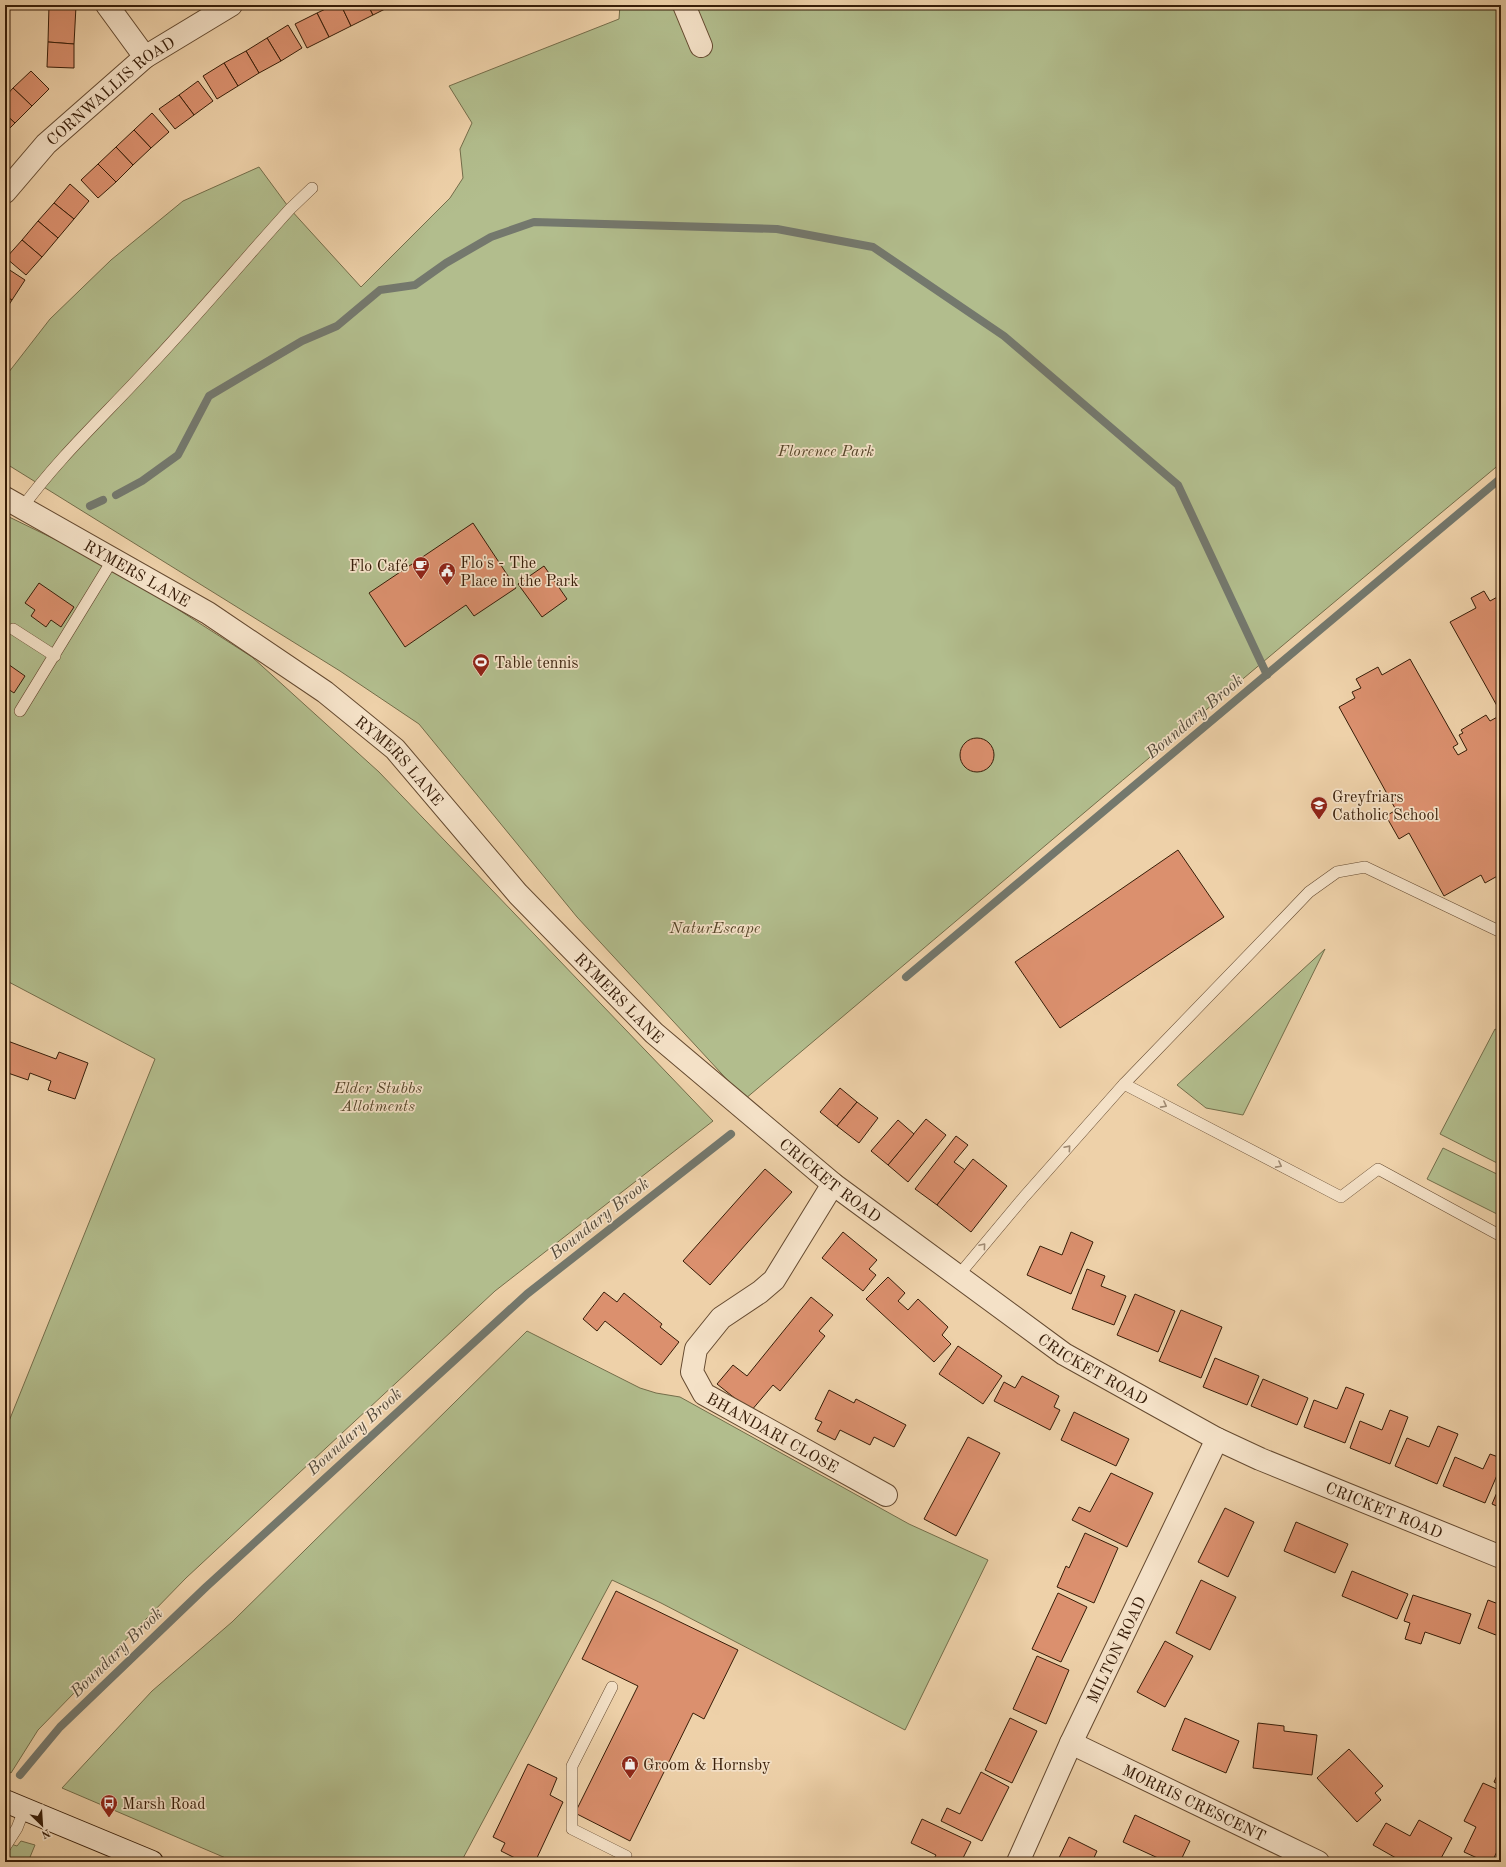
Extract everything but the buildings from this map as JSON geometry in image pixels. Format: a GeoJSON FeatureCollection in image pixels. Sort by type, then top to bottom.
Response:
{"type":"FeatureCollection","features":[{"type":"Feature","properties":{"kind":"street"},"geometry":{"type":"LineString","coordinates":[[107,5],[145,57]]}},
{"type":"Feature","properties":{"kind":"street","name":"CORNWALLIS ROAD"},"geometry":{"type":"LineString","coordinates":[[5,192],[46,144],[145,57],[231,5]]}},
{"type":"Feature","properties":{"kind":"street"},"geometry":{"type":"LineString","coordinates":[[684,5],[701,46]]}},
{"type":"Feature","properties":{"kind":"street","name":"RYMERS LANE"},"geometry":{"type":"LineString","coordinates":[[14,503],[208,613],[325,692],[395,749],[534,911],[654,1033],[732,1100]]}},
{"type":"Feature","properties":{"kind":"street","name":"CRICKET ROAD"},"geometry":{"type":"LineString","coordinates":[[732,1100],[833,1184],[1064,1354],[1217,1439],[1260,1459],[1501,1557]]}},
{"type":"Feature","properties":{"kind":"street","name":"BHANDARI CLOSE"},"geometry":{"type":"LineString","coordinates":[[833,1184],[774,1280],[760,1292],[721,1318],[696,1349],[692,1372],[704,1394],[886,1495]]}},
{"type":"Feature","properties":{"kind":"street","name":"MILTON ROAD"},"geometry":{"type":"LineString","coordinates":[[1018,1862],[1071,1743],[1217,1439]]}},
{"type":"Feature","properties":{"kind":"street","name":"MORRIS CRESCENT"},"geometry":{"type":"LineString","coordinates":[[1071,1743],[1318,1862]]}},
{"type":"Feature","properties":{"kind":"street"},"geometry":{"type":"LineString","coordinates":[[14,1805],[152,1862]]}},
{"type":"Feature","properties":{"kind":"lane"},"geometry":{"type":"LineString","coordinates":[[14,503],[44,479],[150,366],[290,209],[312,188]]}},
{"type":"Feature","properties":{"kind":"lane"},"geometry":{"type":"LineString","coordinates":[[20,710],[55,656],[113,559]]}},
{"type":"Feature","properties":{"kind":"lane"},"geometry":{"type":"LineString","coordinates":[[13,629],[55,656]]}},
{"type":"Feature","properties":{"kind":"lane"},"geometry":{"type":"LineString","coordinates":[[958,1276],[1024,1197],[1124,1084],[1309,892],[1337,872],[1365,867],[1501,932]]}},
{"type":"Feature","properties":{"kind":"lane"},"geometry":{"type":"LineString","coordinates":[[1124,1084],[1341,1197],[1378,1170],[1501,1236]]}},
{"type":"Feature","properties":{"kind":"lane"},"geometry":{"type":"LineString","coordinates":[[612,1687],[572,1766],[572,1829],[626,1856],[624,1862]]}},
{"type":"Feature","properties":{"kind":"lane"},"geometry":{"type":"LineString","coordinates":[[5,1847],[18,1828],[14,1805]]}},
{"type":"Feature","properties":{"kind":"green space","name":"Florence Park"},"geometry":{"type":"Polygon","coordinates":[[[620,5],[1501,5],[1501,463],[745,1099],[577,917],[419,724],[340,671],[5,463],[5,377],[50,319],[111,260],[183,201],[259,167],[290,209],[361,287],[450,198],[463,178],[460,149],[472,123],[449,86],[619,19],[620,5]]]}},
{"type":"Feature","properties":{"kind":"green space","name":"Elder Stubbs Allotments"},"geometry":{"type":"Polygon","coordinates":[[[5,515],[112,567],[252,657],[379,772],[713,1121],[495,1291],[186,1578],[38,1730],[11,1773],[5,1769],[5,1431],[155,1059],[5,980],[5,515]]]}},
{"type":"Feature","properties":{"kind":"green space"},"geometry":{"type":"Polygon","coordinates":[[[1325,949],[1243,1115],[1206,1108],[1177,1085],[1325,949]]]}},
{"type":"Feature","properties":{"kind":"green space"},"geometry":{"type":"Polygon","coordinates":[[[1495,1029],[1501,1032],[1501,1165],[1440,1134],[1495,1029]]]}},
{"type":"Feature","properties":{"kind":"green space"},"geometry":{"type":"Polygon","coordinates":[[[1443,1148],[1501,1176],[1501,1216],[1427,1179],[1443,1148]]]}},
{"type":"Feature","properties":{"kind":"green space"},"geometry":{"type":"Polygon","coordinates":[[[527,1331],[640,1388],[656,1393],[680,1397],[909,1524],[988,1560],[905,1730],[661,1603],[612,1580],[461,1862],[235,1862],[62,1788],[152,1691],[232,1622],[527,1331]]]}},
{"type":"Feature","properties":{"kind":"green space"},"geometry":{"type":"Polygon","coordinates":[[[21,1841],[35,1845],[28,1862],[5,1862],[5,1842],[17,1846],[21,1841]]]}},
{"type":"Feature","properties":{"kind":"waterway"},"geometry":{"type":"LineString","coordinates":[[116,495],[142,481],[178,455],[209,396],[302,341],[337,326],[380,290],[415,285],[446,263],[491,237],[534,222],[777,229],[873,247],[1004,336],[1178,485],[1267,675]]}},
{"type":"Feature","properties":{"kind":"waterway","name":"Boundary Brook"},"geometry":{"type":"LineString","coordinates":[[906,977],[1501,478]]}},
{"type":"Feature","properties":{"kind":"waterway"},"geometry":{"type":"LineString","coordinates":[[90,506],[103,500]]}},
{"type":"Feature","properties":{"kind":"waterway","name":"Boundary Brook"},"geometry":{"type":"LineString","coordinates":[[20,1775],[60,1727],[206,1587],[527,1294],[731,1134]]}},
{"type":"Feature","properties":{"kind":"place","name":"Flo Café"},"geometry":{"type":"Point","coordinates":[421,580]}},
{"type":"Feature","properties":{"kind":"place","name":"Flo's - The Place in the Park"},"geometry":{"type":"Point","coordinates":[447,586]}},
{"type":"Feature","properties":{"kind":"place","name":"Table tennis"},"geometry":{"type":"Point","coordinates":[481,677]}},
{"type":"Feature","properties":{"kind":"place","name":"Greyfriars Catholic School"},"geometry":{"type":"Point","coordinates":[1319,820]}},
{"type":"Feature","properties":{"kind":"place","name":"Groom & Hornsby"},"geometry":{"type":"Point","coordinates":[630,1779]}},
{"type":"Feature","properties":{"kind":"place","name":"Marsh Road"},"geometry":{"type":"Point","coordinates":[109,1818]}},
{"type":"Feature","properties":{"kind":"park label","name":"NaturEscape"},"geometry":{"type":"Point","coordinates":[715,927]}}]}
